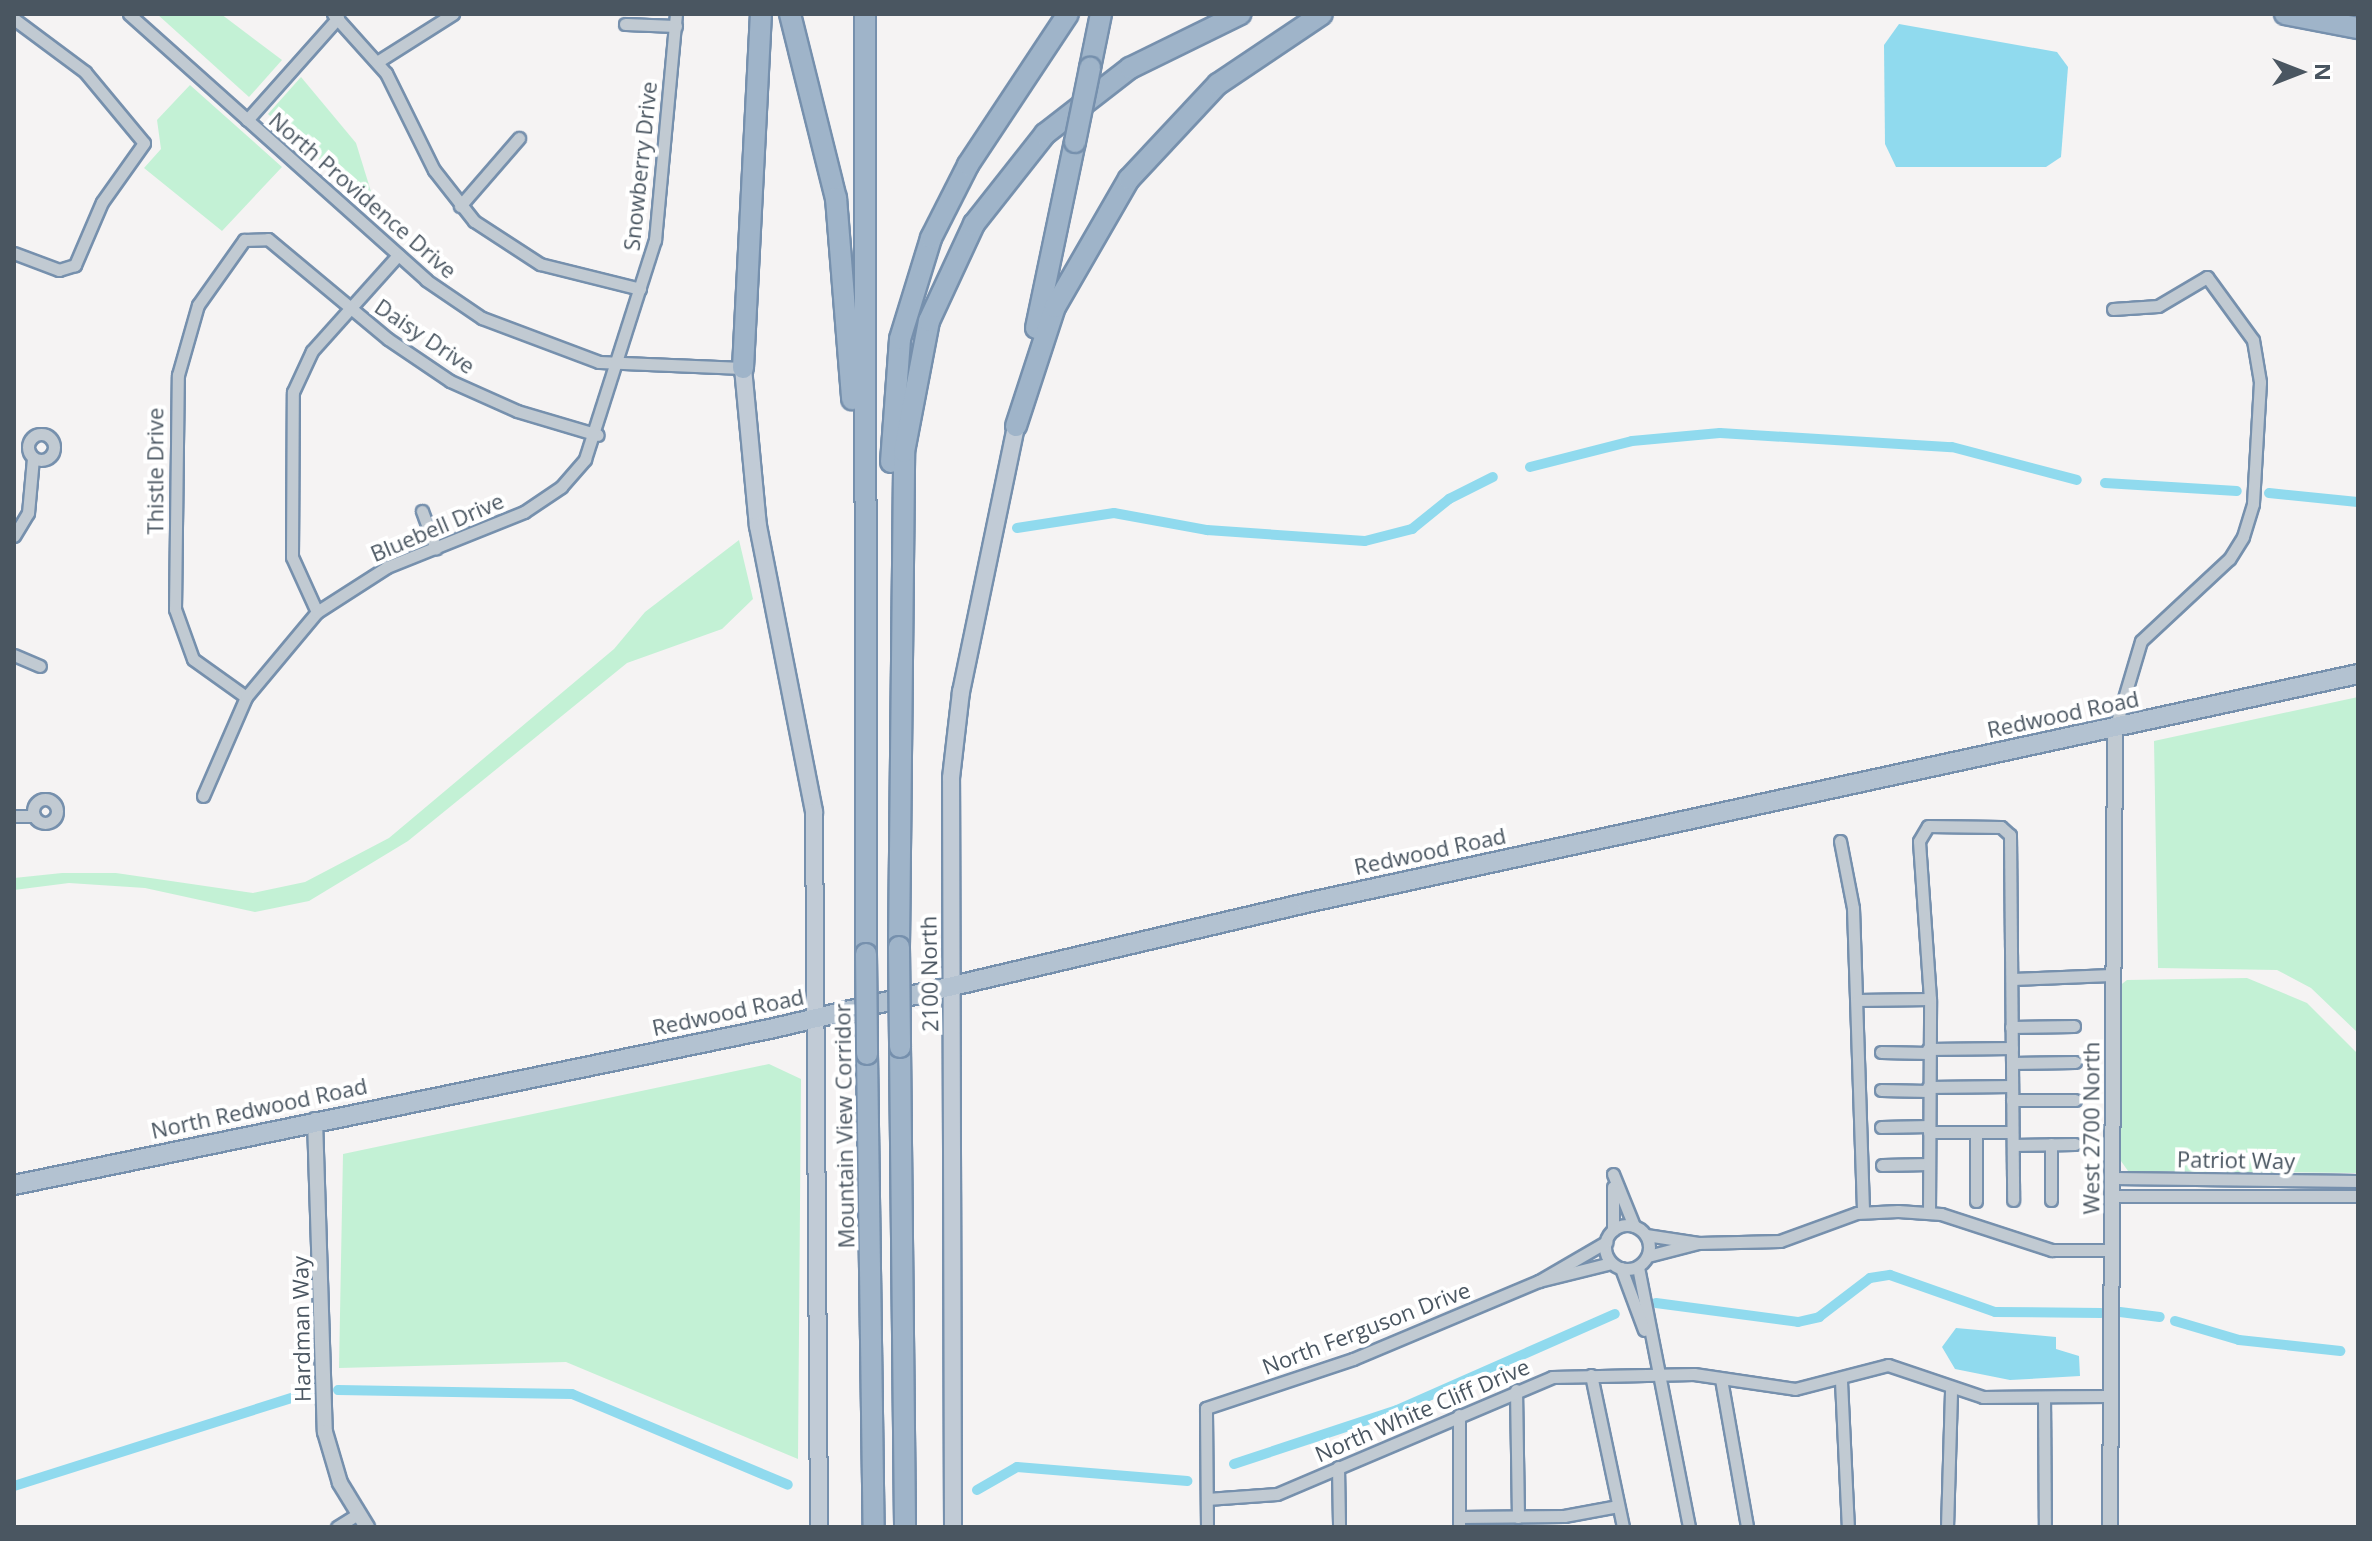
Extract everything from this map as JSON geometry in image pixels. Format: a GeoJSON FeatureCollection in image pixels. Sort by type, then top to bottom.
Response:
{"type":"FeatureCollection","features":[{"type":"Feature","properties":{"kind":"highway"},"geometry":{"type":"LineString","coordinates":[[743,368],[761,14]]}},
{"type":"Feature","properties":{"kind":"highway"},"geometry":{"type":"LineString","coordinates":[[790,14],[824,135],[840,230],[866,724]]}},
{"type":"Feature","properties":{"kind":"highway"},"geometry":{"type":"LineString","coordinates":[[865,14],[866,724]]}},
{"type":"Feature","properties":{"kind":"highway"},"geometry":{"type":"LineString","coordinates":[[899,758],[891,416],[905,314],[954,189],[1068,14]]}},
{"type":"Feature","properties":{"kind":"highway"},"geometry":{"type":"LineString","coordinates":[[1016,426],[1101,14]]}},
{"type":"Feature","properties":{"kind":"highway"},"geometry":{"type":"LineString","coordinates":[[905,1527],[899,758],[906,424],[921,346],[949,271],[1000,186],[1061,119],[1130,68],[1240,14]]}},
{"type":"Feature","properties":{"kind":"highway"},"geometry":{"type":"LineString","coordinates":[[1016,426],[1055,307],[1129,179],[1218,84],[1322,14]]}},
{"type":"Feature","properties":{"kind":"highway"},"geometry":{"type":"LineString","coordinates":[[2285,14],[2358,28]]}},
{"type":"Feature","properties":{"kind":"highway","name":"Mountain View Corridor"},"geometry":{"type":"LineString","coordinates":[[866,724],[874,1527]]}},
{"type":"Feature","properties":{"kind":"main road"},"geometry":{"type":"LineString","coordinates":[[743,368],[758,526],[812,789],[819,1527]]}},
{"type":"Feature","properties":{"kind":"main road","name":"2100 North"},"geometry":{"type":"LineString","coordinates":[[953,1527],[953,747],[1016,426]]}},
{"type":"Feature","properties":{"kind":"main road","name":"Redwood Road"},"geometry":{"type":"LineString","coordinates":[[514,1080],[815,1018],[2358,674]]}},
{"type":"Feature","properties":{"kind":"main road","name":"North Redwood Road"},"geometry":{"type":"LineString","coordinates":[[14,1185],[514,1080]]}},
{"type":"Feature","properties":{"kind":"street","name":"North Providence Drive"},"geometry":{"type":"LineString","coordinates":[[129,14],[398,255],[502,328],[613,365],[743,368]]}},
{"type":"Feature","properties":{"kind":"street"},"geometry":{"type":"LineString","coordinates":[[377,62],[453,14]]}},
{"type":"Feature","properties":{"kind":"street"},"geometry":{"type":"LineString","coordinates":[[247,120],[335,16],[377,62],[460,206],[524,257],[640,289]]}},
{"type":"Feature","properties":{"kind":"street"},"geometry":{"type":"LineString","coordinates":[[14,19],[79,65],[144,143],[107,193],[68,270],[14,253]]}},
{"type":"Feature","properties":{"kind":"street"},"geometry":{"type":"LineString","coordinates":[[625,24],[676,20]]}},
{"type":"Feature","properties":{"kind":"street","name":"Snowberry Drive"},"geometry":{"type":"LineString","coordinates":[[613,365],[657,229],[676,20]]}},
{"type":"Feature","properties":{"kind":"street"},"geometry":{"type":"LineString","coordinates":[[460,206],[519,138]]}},
{"type":"Feature","properties":{"kind":"street","name":"Daisy Drive"},"geometry":{"type":"LineString","coordinates":[[251,236],[283,249],[351,307],[472,392],[598,435]]}},
{"type":"Feature","properties":{"kind":"street","name":"Thistle Drive"},"geometry":{"type":"LineString","coordinates":[[246,697],[199,667],[179,631],[175,413],[198,305],[251,236]]}},
{"type":"Feature","properties":{"kind":"street"},"geometry":{"type":"LineString","coordinates":[[317,612],[292,557],[291,403],[306,360],[398,255]]}},
{"type":"Feature","properties":{"kind":"street"},"geometry":{"type":"LineString","coordinates":[[2113,309],[2158,306],[2207,277],[2253,340],[2260,382],[2253,504],[2243,537],[2229,559],[2141,641],[2115,728]]}},
{"type":"Feature","properties":{"kind":"street","name":"Bluebell Drive"},"geometry":{"type":"LineString","coordinates":[[203,796],[246,697],[317,612],[368,577],[552,495],[598,435],[613,365]]}},
{"type":"Feature","properties":{"kind":"street"},"geometry":{"type":"LineString","coordinates":[[18,531],[33,458]]}},
{"type":"Feature","properties":{"kind":"street"},"geometry":{"type":"LineString","coordinates":[[422,511],[436,549]]}},
{"type":"Feature","properties":{"kind":"street"},"geometry":{"type":"LineString","coordinates":[[14,655],[40,666]]}},
{"type":"Feature","properties":{"kind":"street","name":"West 2700 North"},"geometry":{"type":"LineString","coordinates":[[2110,1527],[2109,1396],[2114,1196],[2111,975],[2115,728]]}},
{"type":"Feature","properties":{"kind":"street"},"geometry":{"type":"LineString","coordinates":[[14,816],[34,816]]}},
{"type":"Feature","properties":{"kind":"street"},"geometry":{"type":"LineString","coordinates":[[1929,1213],[1930,999],[1919,841],[1928,826],[2001,827],[2010,835],[2013,1200]]}},
{"type":"Feature","properties":{"kind":"street"},"geometry":{"type":"LineString","coordinates":[[1840,841],[1853,908],[1863,1212]]}},
{"type":"Feature","properties":{"kind":"street"},"geometry":{"type":"LineString","coordinates":[[2013,979],[2111,975]]}},
{"type":"Feature","properties":{"kind":"street"},"geometry":{"type":"LineString","coordinates":[[1857,1000],[1930,999]]}},
{"type":"Feature","properties":{"kind":"street"},"geometry":{"type":"LineString","coordinates":[[2011,1027],[2074,1026]]}},
{"type":"Feature","properties":{"kind":"street"},"geometry":{"type":"LineString","coordinates":[[1881,1052],[2012,1048]]}},
{"type":"Feature","properties":{"kind":"street"},"geometry":{"type":"LineString","coordinates":[[2012,1063],[2075,1062]]}},
{"type":"Feature","properties":{"kind":"street"},"geometry":{"type":"LineString","coordinates":[[1881,1090],[2012,1086]]}},
{"type":"Feature","properties":{"kind":"street"},"geometry":{"type":"LineString","coordinates":[[2012,1100],[2075,1100]]}},
{"type":"Feature","properties":{"kind":"street","name":"Hardman Way"},"geometry":{"type":"LineString","coordinates":[[315,1120],[325,1432],[358,1514],[367,1527]]}},
{"type":"Feature","properties":{"kind":"street"},"geometry":{"type":"LineString","coordinates":[[1881,1127],[1976,1132],[2051,1144],[2075,1144]]}},
{"type":"Feature","properties":{"kind":"street"},"geometry":{"type":"LineString","coordinates":[[1976,1132],[1976,1201]]}},
{"type":"Feature","properties":{"kind":"street"},"geometry":{"type":"LineString","coordinates":[[2051,1144],[2051,1200]]}},
{"type":"Feature","properties":{"kind":"street"},"geometry":{"type":"LineString","coordinates":[[1882,1165],[1929,1164]]}},
{"type":"Feature","properties":{"kind":"street"},"geometry":{"type":"LineString","coordinates":[[1647,1338],[1606,1242],[1613,1230],[1613,1174],[1634,1226],[1646,1235],[1698,1243],[1780,1241],[1863,1212],[1929,1213],[2052,1250],[2113,1250]]}},
{"type":"Feature","properties":{"kind":"street","name":"Patriot Way"},"geometry":{"type":"LineString","coordinates":[[2114,1178],[2358,1181]]}},
{"type":"Feature","properties":{"kind":"street","name":"Patriot Way"},"geometry":{"type":"LineString","coordinates":[[2114,1196],[2358,1196]]}},
{"type":"Feature","properties":{"kind":"street"},"geometry":{"type":"LineString","coordinates":[[1613,1230],[1634,1226]]}},
{"type":"Feature","properties":{"kind":"street"},"geometry":{"type":"LineString","coordinates":[[1646,1235],[1648,1256]]}},
{"type":"Feature","properties":{"kind":"street","name":"North Ferguson Drive"},"geometry":{"type":"LineString","coordinates":[[1207,1499],[1206,1408],[1353,1359],[1539,1281],[1606,1242]]}},
{"type":"Feature","properties":{"kind":"street"},"geometry":{"type":"LineString","coordinates":[[1689,1527],[1647,1338],[1638,1267],[1648,1256],[1698,1243]]}},
{"type":"Feature","properties":{"kind":"street"},"geometry":{"type":"LineString","coordinates":[[1616,1266],[1638,1267]]}},
{"type":"Feature","properties":{"kind":"street","name":"North Ferguson Drive"},"geometry":{"type":"LineString","coordinates":[[1539,1281],[1616,1266]]}},
{"type":"Feature","properties":{"kind":"street","name":"North White Cliff Drive"},"geometry":{"type":"LineString","coordinates":[[1207,1499],[1269,1497],[1552,1377],[1591,1375],[1721,1379],[1783,1389],[1841,1381],[1897,1366],[1951,1389],[2044,1397],[2109,1396]]}},
{"type":"Feature","properties":{"kind":"street"},"geometry":{"type":"LineString","coordinates":[[1591,1375],[1623,1527]]}},
{"type":"Feature","properties":{"kind":"street"},"geometry":{"type":"LineString","coordinates":[[1721,1379],[1747,1527]]}},
{"type":"Feature","properties":{"kind":"street"},"geometry":{"type":"LineString","coordinates":[[1841,1381],[1848,1527]]}},
{"type":"Feature","properties":{"kind":"street"},"geometry":{"type":"LineString","coordinates":[[1947,1527],[1951,1389]]}},
{"type":"Feature","properties":{"kind":"street"},"geometry":{"type":"LineString","coordinates":[[1516,1390],[1518,1517]]}},
{"type":"Feature","properties":{"kind":"street"},"geometry":{"type":"LineString","coordinates":[[2044,1397],[2045,1527]]}},
{"type":"Feature","properties":{"kind":"street"},"geometry":{"type":"LineString","coordinates":[[1459,1415],[1459,1522],[1618,1506]]}},
{"type":"Feature","properties":{"kind":"street"},"geometry":{"type":"LineString","coordinates":[[1338,1467],[1339,1527]]}},
{"type":"Feature","properties":{"kind":"street"},"geometry":{"type":"LineString","coordinates":[[1207,1499],[1207,1527]]}},
{"type":"Feature","properties":{"kind":"street"},"geometry":{"type":"LineString","coordinates":[[337,1527],[358,1514]]}},
{"type":"Feature","properties":{"kind":"green space"},"geometry":{"type":"Polygon","coordinates":[[[157,14],[221,14],[282,60],[249,97],[157,14]]]}},
{"type":"Feature","properties":{"kind":"green space"},"geometry":{"type":"Polygon","coordinates":[[[301,77],[356,143],[377,211],[268,114],[301,77]]]}},
{"type":"Feature","properties":{"kind":"green space"},"geometry":{"type":"Polygon","coordinates":[[[190,85],[282,167],[222,231],[144,168],[161,149],[157,120],[190,85]]]}},
{"type":"Feature","properties":{"kind":"green space"},"geometry":{"type":"Polygon","coordinates":[[[739,540],[753,599],[722,629],[627,663],[408,841],[309,901],[255,912],[145,888],[69,883],[14,890],[14,878],[62,873],[116,873],[253,893],[305,882],[389,838],[614,649],[645,612],[739,540]]]}},
{"type":"Feature","properties":{"kind":"green space"},"geometry":{"type":"Polygon","coordinates":[[[2358,697],[2358,1033],[2311,988],[2277,970],[2158,968],[2154,741],[2358,697]]]}},
{"type":"Feature","properties":{"kind":"green space"},"geometry":{"type":"Polygon","coordinates":[[[2247,978],[2307,1003],[2358,1054],[2358,1173],[2128,1171],[2121,1161],[2118,987],[2127,980],[2247,978]]]}},
{"type":"Feature","properties":{"kind":"green space"},"geometry":{"type":"Polygon","coordinates":[[[769,1064],[801,1079],[798,1459],[566,1362],[339,1368],[343,1154],[769,1064]]]}},
{"type":"Feature","properties":{"kind":"water"},"geometry":{"type":"Polygon","coordinates":[[[1899,24],[2057,52],[2068,67],[2061,157],[2046,167],[1896,167],[1885,144],[1884,45],[1899,24]]]}},
{"type":"Feature","properties":{"kind":"water"},"geometry":{"type":"Polygon","coordinates":[[[1956,1328],[2056,1337],[2056,1349],[2079,1356],[2080,1376],[2010,1380],[1955,1369],[1942,1347],[1956,1328]]]}},
{"type":"Feature","properties":{"kind":"waterway"},"geometry":{"type":"LineString","coordinates":[[1530,467],[1632,441],[1720,433],[1952,447],[2077,480]]}},
{"type":"Feature","properties":{"kind":"waterway"},"geometry":{"type":"LineString","coordinates":[[1017,528],[1114,513],[1207,530],[1365,541],[1412,529],[1449,499],[1493,477]]}},
{"type":"Feature","properties":{"kind":"waterway"},"geometry":{"type":"LineString","coordinates":[[2105,483],[2237,491]]}},
{"type":"Feature","properties":{"kind":"waterway"},"geometry":{"type":"LineString","coordinates":[[2269,493],[2358,502]]}},
{"type":"Feature","properties":{"kind":"waterway"},"geometry":{"type":"LineString","coordinates":[[1656,1303],[1798,1322],[1819,1317],[1870,1278],[1890,1275],[1995,1312],[2101,1313]]}},
{"type":"Feature","properties":{"kind":"waterway"},"geometry":{"type":"LineString","coordinates":[[2120,1312],[2160,1317]]}},
{"type":"Feature","properties":{"kind":"waterway"},"geometry":{"type":"LineString","coordinates":[[1234,1464],[1397,1410],[1615,1314]]}},
{"type":"Feature","properties":{"kind":"waterway"},"geometry":{"type":"LineString","coordinates":[[2175,1321],[2239,1340],[2340,1351]]}},
{"type":"Feature","properties":{"kind":"waterway"},"geometry":{"type":"LineString","coordinates":[[338,1390],[572,1394],[788,1485]]}},
{"type":"Feature","properties":{"kind":"waterway"},"geometry":{"type":"LineString","coordinates":[[14,1486],[308,1393]]}},
{"type":"Feature","properties":{"kind":"waterway"},"geometry":{"type":"LineString","coordinates":[[977,1490],[1017,1467],[1187,1481]]}}]}
